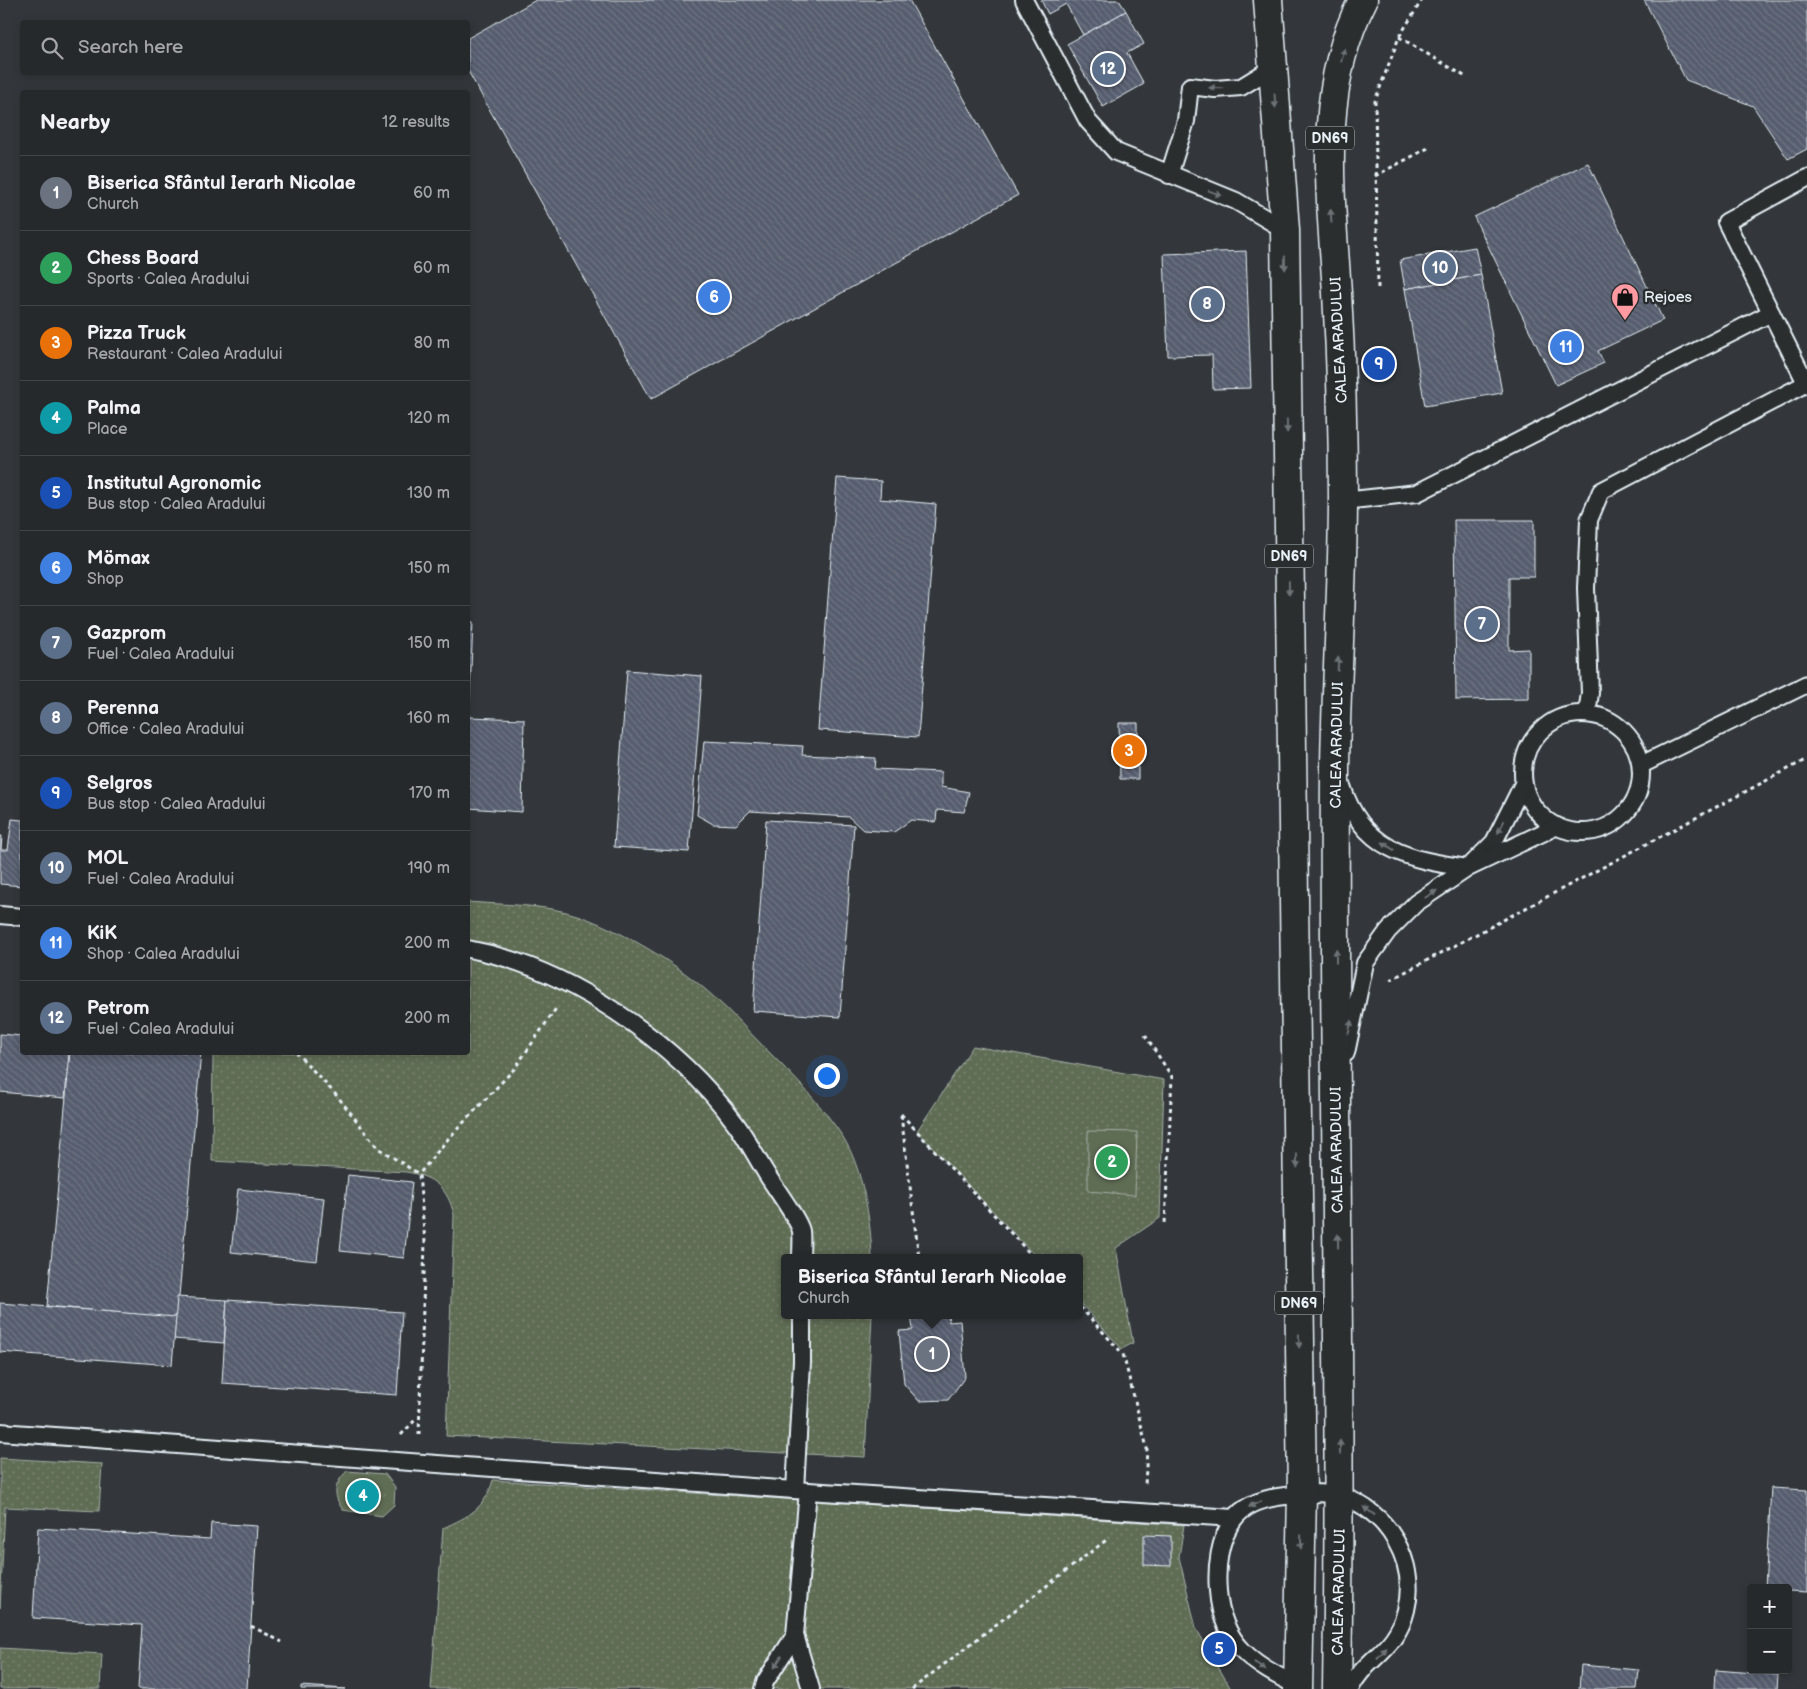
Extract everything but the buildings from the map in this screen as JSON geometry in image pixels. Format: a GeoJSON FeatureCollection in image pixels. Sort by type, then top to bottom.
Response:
{"type":"FeatureCollection","features":[{"type":"Feature","properties":{"kind":"main road","name":"DN69"},"geometry":{"type":"LineString","coordinates":[[1268,0],[1285,230],[1302,1494],[1298,1687]]}},
{"type":"Feature","properties":{"kind":"main road","name":"CALEA ARADULUI"},"geometry":{"type":"LineString","coordinates":[[1337,1689],[1340,1496],[1335,765],[1343,501],[1341,369],[1331,210],[1330,131],[1341,58],[1355,17],[1364,0]]}},
{"type":"Feature","properties":{"kind":"lane"},"geometry":{"type":"LineString","coordinates":[[1024,0],[1088,121],[1116,152],[1170,176],[1236,201],[1285,230]]}},
{"type":"Feature","properties":{"kind":"lane"},"geometry":{"type":"LineString","coordinates":[[1170,176],[1186,121],[1190,86],[1216,89],[1241,87],[1272,68]]}},
{"type":"Feature","properties":{"kind":"lane"},"geometry":{"type":"LineString","coordinates":[[1588,714],[1590,693],[1586,588],[1589,520],[1601,491],[1806,383],[1726,222],[1807,178]]}},
{"type":"Feature","properties":{"kind":"lane"},"geometry":{"type":"LineString","coordinates":[[1343,501],[1417,493],[1771,313]]}},
{"type":"Feature","properties":{"kind":"lane"},"geometry":{"type":"LineString","coordinates":[[1641,765],[1807,684]]}},
{"type":"Feature","properties":{"kind":"lane"},"geometry":{"type":"LineString","coordinates":[[1588,714],[1606,720],[1623,731],[1634,746],[1641,765],[1639,786],[1632,806],[1617,820],[1598,830],[1577,832],[1556,826],[1541,816],[1529,801],[1523,784],[1522,768],[1526,753],[1533,739],[1544,728],[1564,716],[1588,714]]}},
{"type":"Feature","properties":{"kind":"lane"},"geometry":{"type":"LineString","coordinates":[[1335,765],[1349,808],[1371,835],[1402,855],[1468,868]]}},
{"type":"Feature","properties":{"kind":"lane"},"geometry":{"type":"LineString","coordinates":[[1468,868],[1494,842],[1523,784]]}},
{"type":"Feature","properties":{"kind":"lane"},"geometry":{"type":"LineString","coordinates":[[1336,1110],[1349,1031],[1366,962],[1388,930],[1416,903],[1468,868],[1556,826]]}},
{"type":"Feature","properties":{"kind":"lane"},"geometry":{"type":"LineString","coordinates":[[0,915],[20,917]]}},
{"type":"Feature","properties":{"kind":"lane"},"geometry":{"type":"LineString","coordinates":[[470,950],[515,961],[540,970],[571,986],[640,1031],[672,1056],[706,1089],[736,1124],[801,1229],[801,1254]]}},
{"type":"Feature","properties":{"kind":"lane"},"geometry":{"type":"LineString","coordinates":[[802,1319],[801,1491],[795,1635],[811,1689]]}},
{"type":"Feature","properties":{"kind":"lane"},"geometry":{"type":"LineString","coordinates":[[0,1432],[801,1491],[1234,1518],[1224,1538],[1217,1568],[1218,1601],[1222,1618],[1230,1636],[1243,1653],[1269,1672],[1298,1687]]}},
{"type":"Feature","properties":{"kind":"lane","name":"CALEA ARADULUI"},"geometry":{"type":"LineString","coordinates":[[1234,1518],[1250,1506],[1270,1498],[1302,1494],[1340,1496],[1363,1506],[1376,1515],[1388,1529],[1401,1550],[1408,1574],[1408,1595],[1400,1627],[1382,1654],[1362,1671],[1350,1689]]}},
{"type":"Feature","properties":{"kind":"lane"},"geometry":{"type":"LineString","coordinates":[[763,1689],[765,1682],[795,1635]]}},
{"type":"Feature","properties":{"kind":"path"},"geometry":{"type":"LineString","coordinates":[[1378,288],[1374,176],[1375,101],[1398,37],[1422,0]]}},
{"type":"Feature","properties":{"kind":"path"},"geometry":{"type":"LineString","coordinates":[[1398,37],[1466,78]]}},
{"type":"Feature","properties":{"kind":"path"},"geometry":{"type":"LineString","coordinates":[[1374,176],[1430,147]]}},
{"type":"Feature","properties":{"kind":"path"},"geometry":{"type":"LineString","coordinates":[[1390,980],[1807,759]]}},
{"type":"Feature","properties":{"kind":"path"},"geometry":{"type":"LineString","coordinates":[[418,1418],[425,1242],[419,1174],[448,1139],[515,1068],[571,986]]}},
{"type":"Feature","properties":{"kind":"path"},"geometry":{"type":"LineString","coordinates":[[1145,1035],[1172,1077],[1165,1224]]}},
{"type":"Feature","properties":{"kind":"path"},"geometry":{"type":"LineString","coordinates":[[299,1055],[338,1097],[378,1148],[419,1174]]}},
{"type":"Feature","properties":{"kind":"path"},"geometry":{"type":"LineString","coordinates":[[918,1254],[901,1114],[1030,1254]]}},
{"type":"Feature","properties":{"kind":"path"},"geometry":{"type":"LineString","coordinates":[[1083,1310],[1123,1354],[1148,1448],[1143,1512]]}},
{"type":"Feature","properties":{"kind":"path"},"geometry":{"type":"LineString","coordinates":[[912,1689],[1115,1533]]}},
{"type":"Feature","properties":{"kind":"path"},"geometry":{"type":"LineString","coordinates":[[251,1626],[282,1642]]}},
{"type":"Feature","properties":{"kind":"green space"},"geometry":{"type":"Polygon","coordinates":[[[470,902],[553,909],[580,916],[616,931],[668,961],[722,1004],[817,1102],[835,1125],[850,1150],[865,1196],[872,1254],[781,1254],[781,1319],[872,1319],[865,1457],[446,1436],[454,1215],[448,1197],[438,1185],[424,1177],[406,1172],[212,1161],[213,1055],[470,1055],[470,902]]]}},
{"type":"Feature","properties":{"kind":"green space"},"geometry":{"type":"Polygon","coordinates":[[[973,1046],[1164,1080],[1160,1218],[1116,1248],[1133,1343],[1122,1349],[1083,1306],[1083,1254],[1033,1254],[917,1131],[973,1046]]]}},
{"type":"Feature","properties":{"kind":"green space"},"geometry":{"type":"Polygon","coordinates":[[[1088,1131],[1137,1132],[1135,1195],[1088,1191],[1088,1131]]]}},
{"type":"Feature","properties":{"kind":"green space"},"geometry":{"type":"Polygon","coordinates":[[[0,1458],[102,1464],[99,1511],[5,1507],[0,1608],[0,1458]]]}},
{"type":"Feature","properties":{"kind":"green space"},"geometry":{"type":"Polygon","coordinates":[[[347,1471],[385,1474],[395,1487],[394,1505],[382,1516],[343,1510],[337,1499],[336,1489],[339,1480],[347,1471]]]}},
{"type":"Feature","properties":{"kind":"green space"},"geometry":{"type":"Polygon","coordinates":[[[493,1480],[1184,1525],[1179,1557],[1196,1628],[1231,1689],[431,1689],[443,1528],[461,1520],[481,1505],[490,1490],[493,1480]]]}},
{"type":"Feature","properties":{"kind":"green space"},"geometry":{"type":"Polygon","coordinates":[[[0,1648],[102,1654],[100,1689],[0,1689],[0,1648]]]}},
{"type":"Feature","properties":{"kind":"place","name":"Petrom"},"geometry":{"type":"Point","coordinates":[1108,69]}},
{"type":"Feature","properties":{"kind":"place","name":"MOL"},"geometry":{"type":"Point","coordinates":[1440,268]}},
{"type":"Feature","properties":{"kind":"place","name":"Mömax"},"geometry":{"type":"Point","coordinates":[714,297]}},
{"type":"Feature","properties":{"kind":"place","name":"Perenna"},"geometry":{"type":"Point","coordinates":[1207,304]}},
{"type":"Feature","properties":{"kind":"place","name":"Rejoes"},"geometry":{"type":"Point","coordinates":[1625,321]}},
{"type":"Feature","properties":{"kind":"place","name":"KiK"},"geometry":{"type":"Point","coordinates":[1566,347]}},
{"type":"Feature","properties":{"kind":"place","name":"Selgros"},"geometry":{"type":"Point","coordinates":[1379,364]}},
{"type":"Feature","properties":{"kind":"place","name":"Gazprom"},"geometry":{"type":"Point","coordinates":[1482,624]}},
{"type":"Feature","properties":{"kind":"place","name":"Pizza Truck"},"geometry":{"type":"Point","coordinates":[1129,751]}},
{"type":"Feature","properties":{"kind":"place","name":"Chess Board"},"geometry":{"type":"Point","coordinates":[1112,1162]}},
{"type":"Feature","properties":{"kind":"place","name":"Biserica Sfântul Ierarh Nicolae"},"geometry":{"type":"Point","coordinates":[932,1354]}},
{"type":"Feature","properties":{"kind":"place","name":"Palma"},"geometry":{"type":"Point","coordinates":[363,1496]}},
{"type":"Feature","properties":{"kind":"place","name":"Institutul Agronomic"},"geometry":{"type":"Point","coordinates":[1219,1649]}}]}
